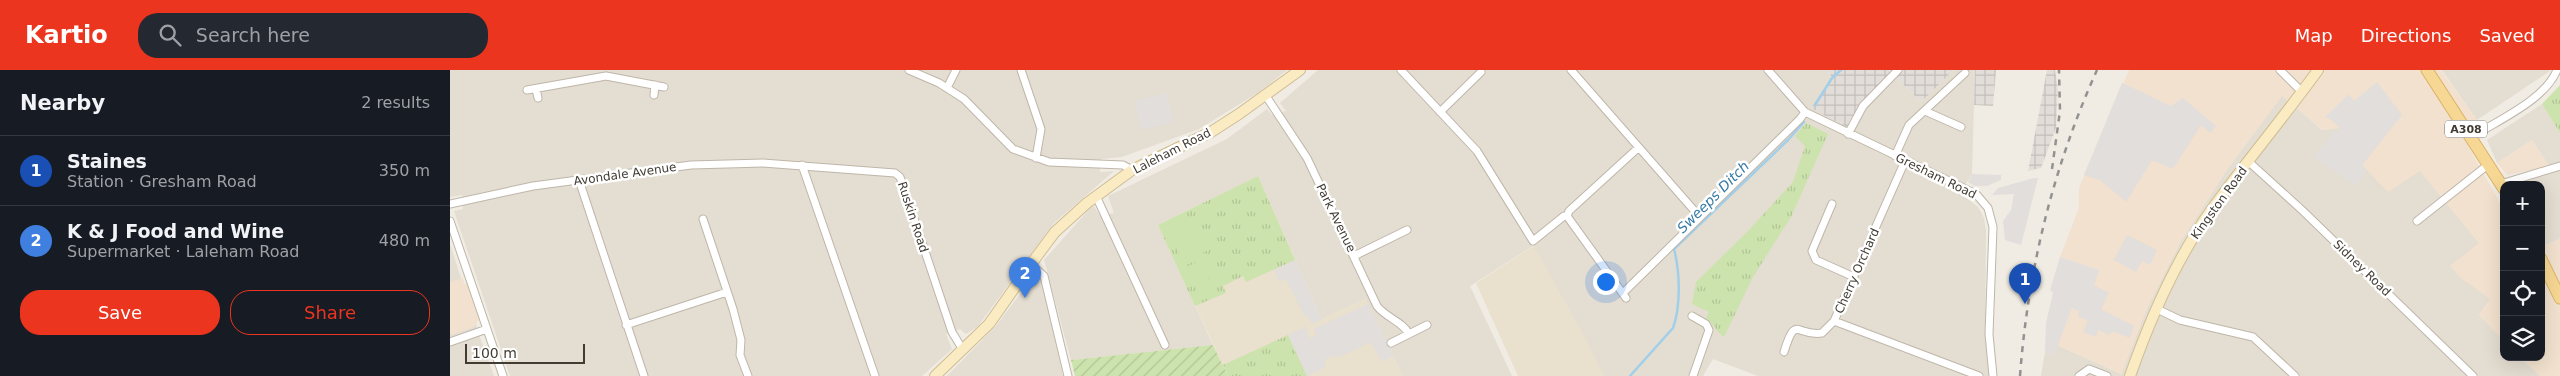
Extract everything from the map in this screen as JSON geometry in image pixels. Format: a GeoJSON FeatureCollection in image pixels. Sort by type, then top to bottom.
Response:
{"type":"FeatureCollection","features":[{"type":"Feature","properties":{"kind":"main road","name":"Laleham Road"},"geometry":{"type":"LineString","coordinates":[[935,376],[990,324],[1031,264],[1056,232],[1096,196],[1132,170],[1211,132],[1266,96],[1300,70]]}},
{"type":"Feature","properties":{"kind":"main road","name":"Kingston Road"},"geometry":{"type":"LineString","coordinates":[[2130,376],[2157,309],[2194,236],[2212,209],[2318,70]]}},
{"type":"Feature","properties":{"kind":"main road","name":"A308"},"geometry":{"type":"LineString","coordinates":[[2426,70],[2472,137],[2500,183]]}},
{"type":"Feature","properties":{"kind":"main road"},"geometry":{"type":"LineString","coordinates":[[2545,267],[2560,298]]}},
{"type":"Feature","properties":{"kind":"street"},"geometry":{"type":"LineString","coordinates":[[909,70],[947,88],[964,100],[1013,148],[1049,162],[1076,165],[1123,165],[1132,170]]}},
{"type":"Feature","properties":{"kind":"street"},"geometry":{"type":"LineString","coordinates":[[947,88],[956,70]]}},
{"type":"Feature","properties":{"kind":"street"},"geometry":{"type":"LineString","coordinates":[[1021,70],[1041,129],[1036,158]]}},
{"type":"Feature","properties":{"kind":"street"},"geometry":{"type":"LineString","coordinates":[[1401,70],[1477,151],[1533,241],[1564,216],[1567,216],[1569,211],[1638,148]]}},
{"type":"Feature","properties":{"kind":"street"},"geometry":{"type":"LineString","coordinates":[[1570,70],[1699,216]]}},
{"type":"Feature","properties":{"kind":"street","name":"Gresham Road"},"geometry":{"type":"LineString","coordinates":[[1768,70],[1805,112],[1976,194],[1988,208],[1994,240],[1990,334],[1994,376]]}},
{"type":"Feature","properties":{"kind":"street"},"geometry":{"type":"LineString","coordinates":[[1848,134],[1862,106],[1898,70]]}},
{"type":"Feature","properties":{"kind":"street"},"geometry":{"type":"LineString","coordinates":[[2280,70],[2302,92]]}},
{"type":"Feature","properties":{"kind":"street"},"geometry":{"type":"LineString","coordinates":[[2472,137],[2540,95],[2553,80],[2558,70]]}},
{"type":"Feature","properties":{"kind":"street"},"geometry":{"type":"LineString","coordinates":[[1440,112],[1481,72]]}},
{"type":"Feature","properties":{"kind":"street"},"geometry":{"type":"LineString","coordinates":[[527,90],[603,73],[664,87]]}},
{"type":"Feature","properties":{"kind":"street"},"geometry":{"type":"LineString","coordinates":[[1895,156],[1910,125],[1965,73]]}},
{"type":"Feature","properties":{"kind":"street"},"geometry":{"type":"LineString","coordinates":[[654,95],[655,85]]}},
{"type":"Feature","properties":{"kind":"street"},"geometry":{"type":"LineString","coordinates":[[536,89],[538,98]]}},
{"type":"Feature","properties":{"kind":"street","name":"Park Avenue"},"geometry":{"type":"LineString","coordinates":[[1266,96],[1308,158],[1377,306],[1383,314],[1406,328],[1409,334]]}},
{"type":"Feature","properties":{"kind":"street"},"geometry":{"type":"LineString","coordinates":[[1925,111],[1961,127]]}},
{"type":"Feature","properties":{"kind":"street"},"geometry":{"type":"LineString","coordinates":[[1567,216],[1624,295],[1699,216],[1794,125],[1805,112]]}},
{"type":"Feature","properties":{"kind":"street","name":"Cherry Orchard"},"geometry":{"type":"LineString","coordinates":[[1905,161],[1834,321],[1979,376]]}},
{"type":"Feature","properties":{"kind":"street","name":"Sidney Road"},"geometry":{"type":"LineString","coordinates":[[2249,162],[2303,211],[2472,376]]}},
{"type":"Feature","properties":{"kind":"street","name":"Avondale Avenue"},"geometry":{"type":"LineString","coordinates":[[450,204],[533,186],[691,164],[802,166]]}},
{"type":"Feature","properties":{"kind":"street"},"geometry":{"type":"LineString","coordinates":[[2417,221],[2489,164]]}},
{"type":"Feature","properties":{"kind":"street"},"geometry":{"type":"LineString","coordinates":[[802,166],[875,376]]}},
{"type":"Feature","properties":{"kind":"street","name":"Ruskin Road"},"geometry":{"type":"LineString","coordinates":[[802,166],[887,171],[895,173],[900,177],[952,332],[963,350]]}},
{"type":"Feature","properties":{"kind":"street"},"geometry":{"type":"LineString","coordinates":[[2519,181],[2560,166]]}},
{"type":"Feature","properties":{"kind":"street"},"geometry":{"type":"LineString","coordinates":[[579,180],[644,376]]}},
{"type":"Feature","properties":{"kind":"street"},"geometry":{"type":"LineString","coordinates":[[1096,196],[1165,345]]}},
{"type":"Feature","properties":{"kind":"street"},"geometry":{"type":"LineString","coordinates":[[1832,204],[1812,251],[1816,260],[1854,277]]}},
{"type":"Feature","properties":{"kind":"street"},"geometry":{"type":"LineString","coordinates":[[703,219],[741,340],[740,354],[748,376]]}},
{"type":"Feature","properties":{"kind":"street"},"geometry":{"type":"LineString","coordinates":[[450,221],[503,376]]}},
{"type":"Feature","properties":{"kind":"street"},"geometry":{"type":"LineString","coordinates":[[1354,256],[1408,230]]}},
{"type":"Feature","properties":{"kind":"street"},"geometry":{"type":"LineString","coordinates":[[1031,264],[1044,276],[1068,376]]}},
{"type":"Feature","properties":{"kind":"street"},"geometry":{"type":"LineString","coordinates":[[626,325],[727,292]]}},
{"type":"Feature","properties":{"kind":"street"},"geometry":{"type":"LineString","coordinates":[[2157,309],[2180,320],[2253,337],[2295,376]]}},
{"type":"Feature","properties":{"kind":"street"},"geometry":{"type":"LineString","coordinates":[[1692,316],[1706,324],[1709,330],[1693,376]]}},
{"type":"Feature","properties":{"kind":"street"},"geometry":{"type":"LineString","coordinates":[[1784,352],[1793,330],[1800,329],[1822,333],[1834,321]]}},
{"type":"Feature","properties":{"kind":"street"},"geometry":{"type":"LineString","coordinates":[[1391,344],[1427,325]]}},
{"type":"Feature","properties":{"kind":"street"},"geometry":{"type":"LineString","coordinates":[[450,342],[487,329]]}},
{"type":"Feature","properties":{"kind":"street"},"geometry":{"type":"LineString","coordinates":[[2079,376],[2089,369],[2107,376]]}},
{"type":"Feature","properties":{"kind":"shaded area"},"geometry":{"type":"Polygon","coordinates":[[[450,70],[1287,70],[1259,92],[1199,129],[1122,157],[1101,159],[1100,172],[1114,171],[1054,223],[978,326],[966,334],[960,329],[946,334],[952,349],[922,376],[510,376],[454,211],[463,209],[462,195],[450,197],[450,70]]]}},
{"type":"Feature","properties":{"kind":"shaded area"},"geometry":{"type":"Polygon","coordinates":[[[1318,70],[1827,70],[1855,127],[1863,111],[1896,77],[1921,102],[1954,70],[1975,70],[1972,174],[1960,193],[1978,207],[1984,218],[1986,231],[1985,334],[1989,376],[1758,376],[1713,359],[1703,376],[1604,376],[1533,246],[1470,286],[1512,376],[1403,376],[1365,299],[1322,319],[1258,176],[1158,225],[1213,345],[1071,360],[1044,260],[1093,205],[1100,216],[1114,213],[1108,196],[1227,139],[1267,109],[1272,115],[1286,111],[1280,103],[1318,70]]]}},
{"type":"Feature","properties":{"kind":"shaded area"},"geometry":{"type":"Polygon","coordinates":[[[1827,70],[1954,70],[1921,102],[1896,77],[1863,111],[1854,131],[1811,108],[1832,78],[1827,70]]]}},
{"type":"Feature","properties":{"kind":"shaded area"},"geometry":{"type":"Polygon","coordinates":[[[1975,70],[1996,70],[1993,106],[1974,105],[1975,70]]]}},
{"type":"Feature","properties":{"kind":"shaded area"},"geometry":{"type":"Polygon","coordinates":[[[2047,70],[2055,70],[2058,89],[2056,128],[2041,168],[2028,171],[2047,70]]]}},
{"type":"Feature","properties":{"kind":"shaded area"},"geometry":{"type":"Polygon","coordinates":[[[2129,70],[2441,70],[2477,120],[2460,132],[2500,203],[2500,337],[2479,315],[2490,299],[2462,279],[2450,266],[2479,243],[2420,171],[2388,192],[2362,165],[2372,152],[2340,128],[2323,130],[2282,96],[2226,171],[2181,241],[2147,308],[2121,374],[2057,345],[2072,308],[2079,311],[2098,270],[2060,257],[2079,208],[2079,188],[2129,70]]]}},
{"type":"Feature","properties":{"kind":"shaded area"},"geometry":{"type":"Polygon","coordinates":[[[2442,70],[2550,70],[2550,71],[2477,120],[2442,70]]]}},
{"type":"Feature","properties":{"kind":"shaded area"},"geometry":{"type":"Polygon","coordinates":[[[2377,82],[2402,115],[2362,165],[2367,171],[2355,186],[2314,157],[2334,131],[2337,133],[2340,129],[2333,121],[2325,117],[2349,94],[2354,101],[2377,82]]]}},
{"type":"Feature","properties":{"kind":"shaded area"},"geometry":{"type":"Polygon","coordinates":[[[2122,83],[2171,106],[2183,98],[2216,126],[2211,133],[2201,125],[2173,169],[2152,160],[2126,202],[2100,180],[2084,175],[2122,83]]]}},
{"type":"Feature","properties":{"kind":"shaded area"},"geometry":{"type":"Polygon","coordinates":[[[1167,93],[1174,122],[1141,130],[1134,101],[1167,93]]]}},
{"type":"Feature","properties":{"kind":"shaded area"},"geometry":{"type":"Polygon","coordinates":[[[2282,95],[2322,130],[2340,128],[2420,171],[2480,244],[2450,266],[2490,299],[2479,315],[2500,337],[2500,361],[2524,361],[2540,376],[2041,376],[2045,352],[2054,355],[2057,345],[2121,374],[2147,308],[2181,241],[2226,171],[2282,95]]]}},
{"type":"Feature","properties":{"kind":"shaded area"},"geometry":{"type":"Polygon","coordinates":[[[2542,104],[2560,133],[2560,162],[2549,166],[2532,140],[2497,163],[2487,140],[2542,104]]]}},
{"type":"Feature","properties":{"kind":"shaded area"},"geometry":{"type":"Polygon","coordinates":[[[2532,140],[2549,166],[2507,175],[2497,163],[2532,140]]]}},
{"type":"Feature","properties":{"kind":"shaded area"},"geometry":{"type":"Polygon","coordinates":[[[2560,169],[2560,239],[2545,245],[2545,181],[2518,181],[2560,169]]]}},
{"type":"Feature","properties":{"kind":"shaded area"},"geometry":{"type":"Polygon","coordinates":[[[1972,174],[2001,175],[2001,180],[1987,186],[1975,186],[1968,182],[1972,174]]]}},
{"type":"Feature","properties":{"kind":"shaded area"},"geometry":{"type":"Polygon","coordinates":[[[1258,176],[1322,319],[1365,299],[1403,376],[1228,376],[1158,225],[1258,176]]]}},
{"type":"Feature","properties":{"kind":"shaded area"},"geometry":{"type":"Polygon","coordinates":[[[2038,178],[2021,245],[2005,240],[2003,221],[2011,210],[2014,194],[1992,195],[1998,188],[2038,178]]]}},
{"type":"Feature","properties":{"kind":"shaded area"},"geometry":{"type":"Polygon","coordinates":[[[2127,235],[2157,250],[2150,265],[2142,261],[2136,272],[2114,260],[2127,235]]]}},
{"type":"Feature","properties":{"kind":"shaded area"},"geometry":{"type":"Polygon","coordinates":[[[2560,239],[2560,376],[2540,376],[2524,361],[2545,361],[2545,245],[2560,239]]]}},
{"type":"Feature","properties":{"kind":"shaded area"},"geometry":{"type":"Polygon","coordinates":[[[450,244],[482,343],[494,376],[450,376],[450,244]]]}},
{"type":"Feature","properties":{"kind":"shaded area"},"geometry":{"type":"Polygon","coordinates":[[[1534,246],[1604,376],[1518,376],[1476,283],[1534,246]]]}},
{"type":"Feature","properties":{"kind":"shaded area"},"geometry":{"type":"Polygon","coordinates":[[[2060,257],[2099,270],[2094,285],[2109,293],[2101,309],[2134,326],[2130,338],[2112,331],[2110,335],[2098,330],[2096,337],[2083,332],[2088,321],[2078,316],[2079,311],[2072,308],[2054,355],[2045,352],[2046,323],[2053,293],[2050,290],[2060,257]]]}},
{"type":"Feature","properties":{"kind":"shaded area"},"geometry":{"type":"Polygon","coordinates":[[[1295,260],[1322,319],[1312,324],[1307,315],[1304,316],[1286,279],[1279,282],[1274,270],[1295,260]]]}},
{"type":"Feature","properties":{"kind":"shaded area"},"geometry":{"type":"Polygon","coordinates":[[[1036,273],[1039,273],[1042,280],[1063,376],[947,376],[995,327],[1036,273]]]}},
{"type":"Feature","properties":{"kind":"shaded area"},"geometry":{"type":"Polygon","coordinates":[[[463,278],[464,284],[467,283],[479,319],[474,327],[450,335],[450,282],[463,278]]]}},
{"type":"Feature","properties":{"kind":"shaded area"},"geometry":{"type":"Polygon","coordinates":[[[1368,304],[1393,356],[1382,362],[1371,342],[1337,358],[1335,355],[1324,360],[1326,367],[1307,376],[1288,335],[1305,327],[1310,339],[1317,335],[1314,329],[1368,304]]]}},
{"type":"Feature","properties":{"kind":"green space"},"geometry":{"type":"Polygon","coordinates":[[[2560,85],[2560,133],[2542,104],[2560,85]]]}},
{"type":"Feature","properties":{"kind":"green space"},"geometry":{"type":"Polygon","coordinates":[[[1806,123],[1828,134],[1791,217],[1753,277],[1724,337],[1706,318],[1709,312],[1692,304],[1696,282],[1748,231],[1793,182],[1805,146],[1795,136],[1806,123]]]}},
{"type":"Feature","properties":{"kind":"green space"},"geometry":{"type":"Polygon","coordinates":[[[1258,176],[1295,260],[1246,282],[1243,276],[1223,286],[1226,293],[1195,306],[1158,225],[1258,176]]]}},
{"type":"Feature","properties":{"kind":"green space"},"geometry":{"type":"Polygon","coordinates":[[[1187,218],[1191,225],[1197,222],[1210,250],[1203,252],[1205,256],[1184,266],[1167,227],[1187,218]]]}},
{"type":"Feature","properties":{"kind":"green space"},"geometry":{"type":"Polygon","coordinates":[[[1208,257],[1216,275],[1191,287],[1182,269],[1208,257]]]}},
{"type":"Feature","properties":{"kind":"green space"},"geometry":{"type":"Polygon","coordinates":[[[1288,335],[1307,376],[1228,376],[1223,365],[1288,335]]]}},
{"type":"Feature","properties":{"kind":"green space"},"geometry":{"type":"Polygon","coordinates":[[[1213,345],[1228,376],[1075,376],[1071,360],[1213,345]]]}},
{"type":"Feature","properties":{"kind":"waterway","name":"Sweeps Ditch"},"geometry":{"type":"LineString","coordinates":[[1815,105],[1832,78],[1841,70]]}},
{"type":"Feature","properties":{"kind":"waterway","name":"Sweeps Ditch"},"geometry":{"type":"LineString","coordinates":[[1630,376],[1673,328],[1676,319],[1679,289],[1678,268],[1674,249],[1788,140],[1804,122]]}},
{"type":"Feature","properties":{"kind":"railway"},"geometry":{"type":"LineString","coordinates":[[2052,169],[2060,111],[2059,70]]}},
{"type":"Feature","properties":{"kind":"railway"},"geometry":{"type":"LineString","coordinates":[[2020,376],[2029,297],[2045,220],[2068,144],[2097,70]]}},
{"type":"Feature","properties":{"kind":"place","name":"K & J Food and Wine"},"geometry":{"type":"Point","coordinates":[1025,298]}},
{"type":"Feature","properties":{"kind":"place","name":"Staines"},"geometry":{"type":"Point","coordinates":[2025,304]}}]}
